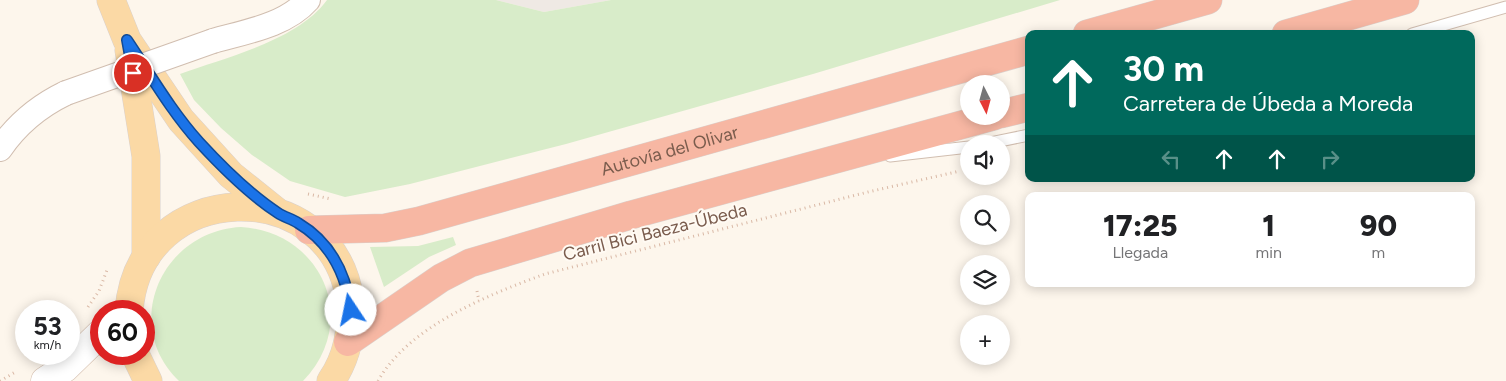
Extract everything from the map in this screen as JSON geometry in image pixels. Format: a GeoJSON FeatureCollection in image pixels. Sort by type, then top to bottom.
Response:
{"type":"FeatureCollection","features":[{"type":"Feature","properties":{"kind":"highway"},"geometry":{"type":"LineString","coordinates":[[1101,30],[1208,0]]}},
{"type":"Feature","properties":{"kind":"highway"},"geometry":{"type":"LineString","coordinates":[[1300,30],[1405,0]]}},
{"type":"Feature","properties":{"kind":"highway","name":"Autovía del Olivar"},"geometry":{"type":"LineString","coordinates":[[308,230],[385,228],[419,221],[1025,51]]}},
{"type":"Feature","properties":{"kind":"highway"},"geometry":{"type":"LineString","coordinates":[[1010,112],[1025,108]]}},
{"type":"Feature","properties":{"kind":"highway"},"geometry":{"type":"LineString","coordinates":[[348,342],[441,278],[470,263],[631,215],[826,164],[962,125]]}},
{"type":"Feature","properties":{"kind":"main road"},"geometry":{"type":"LineString","coordinates":[[110,0],[127,40],[174,110],[198,141],[231,175],[279,213],[308,230],[330,252],[345,280],[351,310],[348,342],[332,380]]}},
{"type":"Feature","properties":{"kind":"main road"},"geometry":{"type":"LineString","coordinates":[[127,40],[146,156],[146,257]]}},
{"type":"Feature","properties":{"kind":"main road"},"geometry":{"type":"LineString","coordinates":[[128,300],[135,278],[146,257],[172,229],[187,219],[205,212],[242,206],[279,213]]}},
{"type":"Feature","properties":{"kind":"main road"},"geometry":{"type":"LineString","coordinates":[[140,365],[148,381]]}},
{"type":"Feature","properties":{"kind":"street"},"geometry":{"type":"LineString","coordinates":[[0,149],[10,135],[30,116],[66,93],[287,17],[301,8],[308,0]]}},
{"type":"Feature","properties":{"kind":"street"},"geometry":{"type":"LineString","coordinates":[[45,381],[65,368],[90,328]]}},
{"type":"Feature","properties":{"kind":"lane"},"geometry":{"type":"LineString","coordinates":[[1426,30],[1506,7]]}},
{"type":"Feature","properties":{"kind":"lane"},"geometry":{"type":"LineString","coordinates":[[1010,139],[1025,136]]}},
{"type":"Feature","properties":{"kind":"lane"},"geometry":{"type":"LineString","coordinates":[[826,164],[960,148]]}},
{"type":"Feature","properties":{"kind":"path","name":"Carril Bici Baeza-Úbeda"},"geometry":{"type":"LineString","coordinates":[[378,381],[385,369],[400,353],[458,312],[499,291],[544,274],[868,192],[960,171]]}},
{"type":"Feature","properties":{"kind":"path"},"geometry":{"type":"LineString","coordinates":[[301,190],[337,200]]}},
{"type":"Feature","properties":{"kind":"path"},"geometry":{"type":"LineString","coordinates":[[97,300],[109,267]]}},
{"type":"Feature","properties":{"kind":"shaded area"},"geometry":{"type":"Polygon","coordinates":[[[496,0],[611,0],[544,12],[496,0]]]}},
{"type":"Feature","properties":{"kind":"green space"},"geometry":{"type":"Polygon","coordinates":[[[327,0],[496,0],[544,12],[611,0],[1060,0],[813,74],[566,144],[410,184],[345,197],[290,181],[252,155],[221,128],[194,100],[180,74],[239,54],[279,37],[314,14],[327,0]]]}},
{"type":"Feature","properties":{"kind":"green space"},"geometry":{"type":"Polygon","coordinates":[[[241,227],[269,233],[293,245],[312,262],[324,283],[330,307],[329,332],[320,357],[303,381],[179,381],[161,358],[155,339],[154,300],[158,284],[171,262],[190,245],[213,232],[241,227]]]}},
{"type":"Feature","properties":{"kind":"green space"},"geometry":{"type":"Polygon","coordinates":[[[453,237],[456,245],[429,257],[384,287],[370,247],[418,246],[453,237]]]}},
{"type":"Feature","properties":{"kind":"route"},"geometry":{"type":"LineString","coordinates":[[133,73],[127,40],[180,120],[198,141],[231,175],[279,213],[289,217],[308,230],[330,252],[345,280],[351,310]]}}]}
